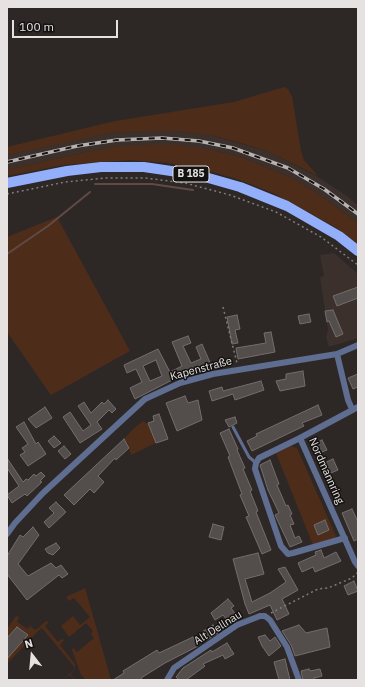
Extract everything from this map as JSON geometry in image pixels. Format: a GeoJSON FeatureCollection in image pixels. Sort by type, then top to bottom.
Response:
{"type":"FeatureCollection","features":[{"type":"Feature","properties":{"kind":"main road","name":"B 185"},"geometry":{"type":"LineString","coordinates":[[7,183],[67,171],[101,167],[144,167],[198,175],[240,187],[287,206],[339,236],[358,251]]}},
{"type":"Feature","properties":{"kind":"street","name":"Kapenstraße"},"geometry":{"type":"LineString","coordinates":[[7,534],[43,493],[145,399],[180,383],[238,369],[337,354],[358,345]]}},
{"type":"Feature","properties":{"kind":"street","name":"Nordmannring"},"geometry":{"type":"LineString","coordinates":[[337,354],[348,400],[355,408],[300,438],[358,566]]}},
{"type":"Feature","properties":{"kind":"street"},"geometry":{"type":"LineString","coordinates":[[300,438],[259,458],[255,469],[284,550],[288,554],[345,538]]}},
{"type":"Feature","properties":{"kind":"street","name":"Alt Dellnau"},"geometry":{"type":"LineString","coordinates":[[167,680],[174,668],[237,625],[260,616],[266,617]]}},
{"type":"Feature","properties":{"kind":"street"},"geometry":{"type":"LineString","coordinates":[[266,617],[287,647],[299,680]]}},
{"type":"Feature","properties":{"kind":"lane"},"geometry":{"type":"LineString","coordinates":[[234,427],[249,457],[256,463]]}},
{"type":"Feature","properties":{"kind":"path"},"geometry":{"type":"LineString","coordinates":[[7,194],[65,182],[106,178],[145,178],[185,184],[230,195],[276,212],[321,237],[358,265]]}},
{"type":"Feature","properties":{"kind":"path"},"geometry":{"type":"LineString","coordinates":[[223,307],[238,369]]}},
{"type":"Feature","properties":{"kind":"path"},"geometry":{"type":"LineString","coordinates":[[266,617],[318,589],[328,588],[352,578],[358,571]]}},
{"type":"Feature","properties":{"kind":"shaded area"},"geometry":{"type":"Polygon","coordinates":[[[284,87],[288,89],[292,96],[301,151],[304,160],[318,176],[267,151],[210,135],[177,131],[111,133],[7,155],[7,147],[115,121],[234,102],[284,87]]]}},
{"type":"Feature","properties":{"kind":"shaded area"},"geometry":{"type":"Polygon","coordinates":[[[177,131],[210,135],[267,151],[318,177],[347,196],[358,205],[358,223],[317,193],[294,179],[242,157],[212,150],[118,146],[7,170],[7,155],[111,133],[177,131]]]}},
{"type":"Feature","properties":{"kind":"shaded area"},"geometry":{"type":"Polygon","coordinates":[[[179,145],[212,150],[242,157],[294,179],[317,193],[358,223],[358,244],[335,227],[273,193],[237,179],[205,170],[168,163],[130,160],[64,165],[7,176],[7,170],[85,152],[118,146],[179,145]]]}},
{"type":"Feature","properties":{"kind":"shaded area"},"geometry":{"type":"Polygon","coordinates":[[[57,217],[130,351],[51,395],[7,332],[7,237],[57,217]]]}},
{"type":"Feature","properties":{"kind":"shaded area"},"geometry":{"type":"Polygon","coordinates":[[[334,253],[358,274],[358,338],[329,347],[326,337],[328,330],[320,277],[324,276],[320,255],[334,253]]]}},
{"type":"Feature","properties":{"kind":"shaded area"},"geometry":{"type":"Polygon","coordinates":[[[143,421],[150,426],[156,443],[131,455],[128,444],[124,439],[143,421]]]}},
{"type":"Feature","properties":{"kind":"shaded area"},"geometry":{"type":"Polygon","coordinates":[[[290,446],[297,448],[336,536],[334,539],[313,545],[276,453],[290,446]]]}},
{"type":"Feature","properties":{"kind":"shaded area"},"geometry":{"type":"Polygon","coordinates":[[[85,588],[111,680],[86,680],[81,675],[72,650],[73,648],[77,652],[94,638],[91,634],[93,631],[86,623],[69,637],[61,626],[73,616],[80,625],[90,617],[74,598],[69,601],[66,597],[85,588]]]}},
{"type":"Feature","properties":{"kind":"shaded area"},"geometry":{"type":"Polygon","coordinates":[[[16,616],[19,617],[17,622],[28,629],[31,625],[31,627],[36,630],[46,621],[49,622],[45,626],[58,642],[62,639],[64,640],[60,645],[75,664],[75,668],[41,628],[7,664],[7,659],[27,635],[17,627],[7,638],[7,629],[16,616]]]}},
{"type":"Feature","properties":{"kind":"shaded area"},"geometry":{"type":"Polygon","coordinates":[[[75,668],[70,674],[76,680],[69,675],[63,680],[75,668]]]}},
{"type":"Feature","properties":{"kind":"building"},"geometry":{"type":"Polygon","coordinates":[[[358,287],[358,298],[337,306],[333,296],[358,287]]]}},
{"type":"Feature","properties":{"kind":"building"},"geometry":{"type":"Polygon","coordinates":[[[333,310],[343,334],[336,337],[329,321],[327,322],[325,311],[333,310]]]}},
{"type":"Feature","properties":{"kind":"building"},"geometry":{"type":"Polygon","coordinates":[[[309,314],[311,322],[300,324],[298,316],[309,314]]]}},
{"type":"Feature","properties":{"kind":"building"},"geometry":{"type":"Polygon","coordinates":[[[237,315],[240,329],[235,330],[238,343],[232,344],[227,317],[237,315]]]}},
{"type":"Feature","properties":{"kind":"building"},"geometry":{"type":"Polygon","coordinates":[[[271,332],[275,352],[238,359],[236,348],[266,343],[264,333],[271,332]]]}},
{"type":"Feature","properties":{"kind":"building"},"geometry":{"type":"Polygon","coordinates":[[[188,336],[191,343],[183,346],[191,363],[201,359],[196,347],[202,344],[212,367],[178,377],[135,399],[130,388],[142,382],[136,369],[127,373],[124,365],[158,349],[170,372],[182,366],[172,342],[188,336]],[[156,360],[143,366],[150,381],[162,376],[156,360]]]}},
{"type":"Feature","properties":{"kind":"building"},"geometry":{"type":"Polygon","coordinates":[[[303,371],[305,386],[280,391],[276,381],[286,379],[286,374],[303,371]]]}},
{"type":"Feature","properties":{"kind":"building"},"geometry":{"type":"Polygon","coordinates":[[[358,374],[358,387],[353,389],[348,378],[358,374]]]}},
{"type":"Feature","properties":{"kind":"building"},"geometry":{"type":"Polygon","coordinates":[[[261,381],[264,390],[235,400],[233,394],[212,401],[209,391],[222,387],[223,391],[261,381]]]}},
{"type":"Feature","properties":{"kind":"building"},"geometry":{"type":"Polygon","coordinates":[[[185,396],[188,403],[198,400],[202,420],[177,431],[166,403],[185,396]]]}},
{"type":"Feature","properties":{"kind":"building"},"geometry":{"type":"Polygon","coordinates":[[[108,400],[116,409],[112,413],[109,410],[97,422],[102,429],[80,443],[63,417],[70,412],[83,431],[91,425],[78,406],[84,402],[91,413],[102,402],[104,404],[108,400]]]}},
{"type":"Feature","properties":{"kind":"building"},"geometry":{"type":"Polygon","coordinates":[[[318,405],[322,415],[302,423],[304,426],[252,451],[247,441],[257,436],[256,434],[318,405]]]}},
{"type":"Feature","properties":{"kind":"building"},"geometry":{"type":"Polygon","coordinates":[[[45,407],[52,418],[36,428],[28,419],[45,407]]]}},
{"type":"Feature","properties":{"kind":"building"},"geometry":{"type":"Polygon","coordinates":[[[159,414],[168,439],[156,443],[148,423],[154,421],[153,416],[159,414]]]}},
{"type":"Feature","properties":{"kind":"building"},"geometry":{"type":"Polygon","coordinates":[[[235,417],[237,423],[229,427],[225,420],[235,417]]]}},
{"type":"Feature","properties":{"kind":"building"},"geometry":{"type":"Polygon","coordinates":[[[24,422],[36,444],[38,442],[46,454],[28,466],[20,455],[25,452],[22,448],[28,444],[16,427],[24,422]]]}},
{"type":"Feature","properties":{"kind":"building"},"geometry":{"type":"Polygon","coordinates":[[[229,429],[245,468],[243,469],[252,490],[250,491],[258,511],[256,512],[271,550],[262,554],[246,517],[249,516],[240,495],[242,494],[228,457],[230,456],[220,433],[229,429]]]}},
{"type":"Feature","properties":{"kind":"building"},"geometry":{"type":"Polygon","coordinates":[[[54,436],[61,443],[54,448],[48,441],[54,436]]]}},
{"type":"Feature","properties":{"kind":"building"},"geometry":{"type":"Polygon","coordinates":[[[124,439],[129,448],[116,460],[115,458],[98,476],[104,482],[94,493],[90,489],[74,505],[64,495],[124,439]]]}},
{"type":"Feature","properties":{"kind":"building"},"geometry":{"type":"Polygon","coordinates":[[[322,440],[327,450],[317,454],[312,445],[322,440]]]}},
{"type":"Feature","properties":{"kind":"building"},"geometry":{"type":"Polygon","coordinates":[[[64,446],[71,454],[65,459],[58,451],[64,446]]]}},
{"type":"Feature","properties":{"kind":"building"},"geometry":{"type":"Polygon","coordinates":[[[7,458],[23,482],[26,479],[28,480],[34,474],[36,476],[41,472],[45,476],[40,481],[42,482],[27,496],[25,494],[12,503],[7,495],[19,486],[7,468],[7,458]]]}},
{"type":"Feature","properties":{"kind":"building"},"geometry":{"type":"Polygon","coordinates":[[[333,459],[338,470],[326,475],[322,464],[333,459]]]}},
{"type":"Feature","properties":{"kind":"building"},"geometry":{"type":"Polygon","coordinates":[[[270,460],[279,484],[277,485],[286,506],[288,505],[292,514],[290,515],[294,524],[290,525],[295,538],[299,536],[302,542],[290,547],[275,515],[279,513],[268,490],[260,465],[270,460]]]}},
{"type":"Feature","properties":{"kind":"building"},"geometry":{"type":"Polygon","coordinates":[[[56,502],[66,512],[49,528],[44,522],[54,513],[49,508],[56,502]]]}},
{"type":"Feature","properties":{"kind":"building"},"geometry":{"type":"Polygon","coordinates":[[[352,509],[358,522],[358,539],[354,541],[342,513],[352,509]]]}},
{"type":"Feature","properties":{"kind":"building"},"geometry":{"type":"Polygon","coordinates":[[[325,520],[329,530],[318,535],[314,525],[325,520]]]}},
{"type":"Feature","properties":{"kind":"building"},"geometry":{"type":"Polygon","coordinates":[[[213,524],[224,527],[221,540],[209,537],[213,524]]]}},
{"type":"Feature","properties":{"kind":"building"},"geometry":{"type":"Polygon","coordinates":[[[33,527],[39,535],[18,564],[28,576],[51,563],[56,568],[61,565],[68,574],[62,578],[59,575],[27,600],[7,574],[7,556],[20,535],[23,537],[33,527]]]}},
{"type":"Feature","properties":{"kind":"building"},"geometry":{"type":"Polygon","coordinates":[[[56,543],[60,548],[53,555],[48,553],[45,549],[56,543]]]}},
{"type":"Feature","properties":{"kind":"building"},"geometry":{"type":"Polygon","coordinates":[[[321,550],[324,558],[336,552],[341,561],[315,572],[313,567],[302,572],[298,563],[316,555],[315,552],[321,550]]]}},
{"type":"Feature","properties":{"kind":"building"},"geometry":{"type":"Polygon","coordinates":[[[258,553],[264,574],[245,579],[252,602],[270,593],[286,582],[278,569],[285,567],[298,590],[282,599],[289,614],[277,620],[270,605],[249,614],[245,604],[233,559],[258,553]]]}},
{"type":"Feature","properties":{"kind":"building"},"geometry":{"type":"Polygon","coordinates":[[[354,581],[358,591],[348,595],[344,586],[354,581]]]}},
{"type":"Feature","properties":{"kind":"building"},"geometry":{"type":"Polygon","coordinates":[[[228,599],[234,606],[231,608],[239,619],[230,624],[223,615],[215,620],[211,613],[228,599]]]}},
{"type":"Feature","properties":{"kind":"building"},"geometry":{"type":"Polygon","coordinates":[[[213,625],[218,633],[207,640],[202,632],[213,625]]]}},
{"type":"Feature","properties":{"kind":"building"},"geometry":{"type":"Polygon","coordinates":[[[299,625],[306,633],[327,628],[330,647],[295,656],[291,645],[282,631],[299,625]]]}},
{"type":"Feature","properties":{"kind":"building"},"geometry":{"type":"Polygon","coordinates":[[[17,627],[28,635],[7,659],[7,638],[17,627]]]}},
{"type":"Feature","properties":{"kind":"building"},"geometry":{"type":"Polygon","coordinates":[[[265,635],[270,641],[275,637],[281,646],[269,656],[258,637],[265,635]]]}},
{"type":"Feature","properties":{"kind":"building"},"geometry":{"type":"Polygon","coordinates":[[[193,637],[198,646],[165,663],[141,678],[142,680],[113,680],[124,673],[123,671],[157,650],[159,653],[193,637]]]}},
{"type":"Feature","properties":{"kind":"building"},"geometry":{"type":"Polygon","coordinates":[[[227,643],[234,654],[225,659],[223,655],[203,664],[205,666],[186,680],[179,680],[176,677],[183,668],[211,650],[212,652],[227,643]]]}},
{"type":"Feature","properties":{"kind":"building"},"geometry":{"type":"Polygon","coordinates":[[[285,659],[290,680],[279,680],[274,662],[285,659]]]}},
{"type":"Feature","properties":{"kind":"building"},"geometry":{"type":"Polygon","coordinates":[[[309,669],[310,671],[320,669],[322,676],[314,678],[315,680],[303,680],[301,671],[309,669]]]}},
{"type":"Feature","properties":{"kind":"waterway"},"geometry":{"type":"LineString","coordinates":[[95,184],[152,184],[193,190]]}},
{"type":"Feature","properties":{"kind":"waterway"},"geometry":{"type":"LineString","coordinates":[[7,254],[48,226],[90,192]]}},
{"type":"Feature","properties":{"kind":"railway"},"geometry":{"type":"LineString","coordinates":[[7,162],[77,146],[117,140],[162,138],[199,141],[233,148],[288,168],[324,189],[358,214]]}}]}
